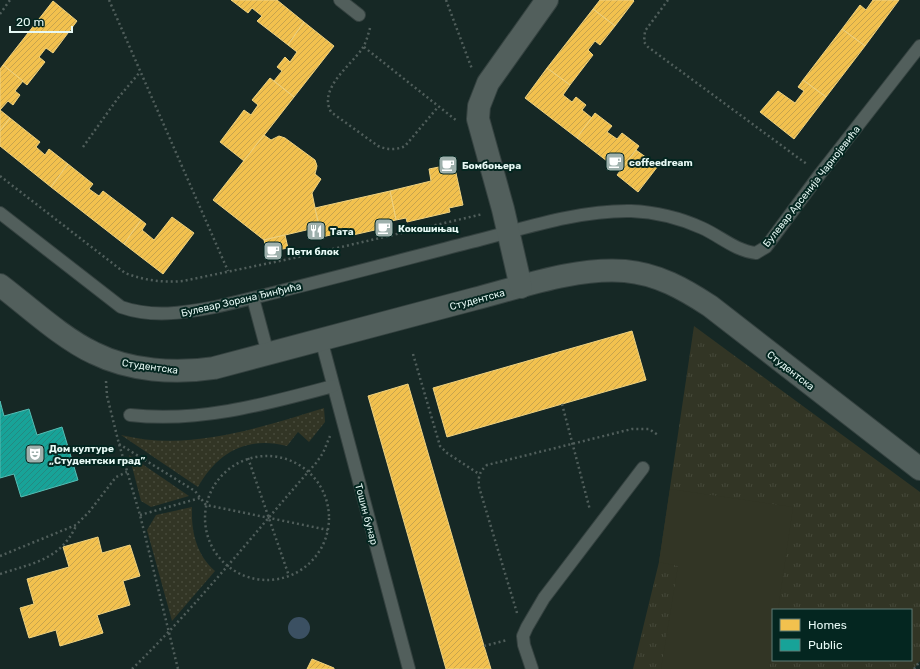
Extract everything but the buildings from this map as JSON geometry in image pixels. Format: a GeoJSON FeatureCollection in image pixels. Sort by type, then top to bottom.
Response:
{"type":"FeatureCollection","features":[{"type":"Feature","properties":{"kind":"street"},"geometry":{"type":"LineString","coordinates":[[521,287],[503,209],[478,120],[479,106],[488,83],[547,0]]}},
{"type":"Feature","properties":{"kind":"street","name":"Студентска"},"geometry":{"type":"LineString","coordinates":[[0,285],[76,343],[110,360],[148,368],[173,371],[194,371],[214,368],[268,354],[323,349],[521,287],[587,272],[605,270],[643,274],[673,284],[710,306],[920,469]]}},
{"type":"Feature","properties":{"kind":"lane"},"geometry":{"type":"LineString","coordinates":[[340,0],[359,15]]}},
{"type":"Feature","properties":{"kind":"lane","name":"Булевар Арсенија Чарнојевића"},"geometry":{"type":"LineString","coordinates":[[508,232],[582,216],[631,211],[664,215],[689,223],[713,233],[739,249],[756,253],[766,247],[820,174],[920,46]]}},
{"type":"Feature","properties":{"kind":"lane","name":"Булевар Зорана Ђинђића"},"geometry":{"type":"LineString","coordinates":[[0,213],[121,307],[136,312],[172,314],[253,298],[508,232]]}},
{"type":"Feature","properties":{"kind":"lane"},"geometry":{"type":"LineString","coordinates":[[253,298],[268,354]]}},
{"type":"Feature","properties":{"kind":"lane","name":"Тошин бунар"},"geometry":{"type":"LineString","coordinates":[[323,349],[409,669]]}},
{"type":"Feature","properties":{"kind":"lane"},"geometry":{"type":"LineString","coordinates":[[130,415],[155,418],[208,415],[263,405],[333,386]]}},
{"type":"Feature","properties":{"kind":"lane"},"geometry":{"type":"LineString","coordinates":[[532,669],[524,645],[524,636],[527,627],[544,598],[596,532],[643,468]]}},
{"type":"Feature","properties":{"kind":"path"},"geometry":{"type":"LineString","coordinates":[[0,14],[10,0]]}},
{"type":"Feature","properties":{"kind":"path"},"geometry":{"type":"LineString","coordinates":[[109,0],[228,271]]}},
{"type":"Feature","properties":{"kind":"path"},"geometry":{"type":"LineString","coordinates":[[446,0],[482,96]]}},
{"type":"Feature","properties":{"kind":"path"},"geometry":{"type":"LineString","coordinates":[[668,0],[645,30],[644,42],[648,48],[820,174]]}},
{"type":"Feature","properties":{"kind":"path"},"geometry":{"type":"LineString","coordinates":[[438,107],[405,146],[399,149],[384,149],[332,112],[328,106],[327,98],[333,85],[364,47],[438,107],[459,122],[478,120]]}},
{"type":"Feature","properties":{"kind":"path"},"geometry":{"type":"LineString","coordinates":[[83,146],[118,98],[140,72]]}},
{"type":"Feature","properties":{"kind":"path"},"geometry":{"type":"LineString","coordinates":[[0,176],[128,274],[168,282],[183,281],[294,258],[503,209]]}},
{"type":"Feature","properties":{"kind":"path"},"geometry":{"type":"LineString","coordinates":[[413,354],[440,446],[447,453],[479,474]]}},
{"type":"Feature","properties":{"kind":"path"},"geometry":{"type":"LineString","coordinates":[[106,377],[107,396],[119,444],[140,515],[178,669]]}},
{"type":"Feature","properties":{"kind":"path"},"geometry":{"type":"LineString","coordinates":[[562,404],[596,532]]}},
{"type":"Feature","properties":{"kind":"path"},"geometry":{"type":"LineString","coordinates":[[484,646],[524,636],[479,487],[479,474],[487,465],[632,430],[649,429],[658,435]]}},
{"type":"Feature","properties":{"kind":"path"},"geometry":{"type":"LineString","coordinates":[[132,669],[170,632],[309,471],[323,453],[330,437],[330,430]]}},
{"type":"Feature","properties":{"kind":"path"},"geometry":{"type":"LineString","coordinates":[[119,444],[195,491],[206,505],[328,530]]}},
{"type":"Feature","properties":{"kind":"path"},"geometry":{"type":"LineString","coordinates":[[270,455],[290,460],[309,471],[322,488],[328,509],[328,530],[320,550],[307,565],[289,576],[268,580],[246,577],[228,566],[216,554],[208,539],[204,522],[206,505],[211,489],[221,475],[233,465],[248,458],[270,455]]}},
{"type":"Feature","properties":{"kind":"path"},"geometry":{"type":"LineString","coordinates":[[248,458],[289,576]]}},
{"type":"Feature","properties":{"kind":"path"},"geometry":{"type":"LineString","coordinates":[[0,556],[76,525],[90,512],[116,477],[127,472]]}},
{"type":"Feature","properties":{"kind":"path"},"geometry":{"type":"LineString","coordinates":[[140,515],[200,498]]}},
{"type":"Feature","properties":{"kind":"path"},"geometry":{"type":"LineString","coordinates":[[0,574],[38,561],[55,553],[70,539],[76,525]]}},
{"type":"Feature","properties":{"kind":"path"},"geometry":{"type":"LineString","coordinates":[[914,669],[920,661]]}},
{"type":"Feature","properties":{"kind":"green space"},"geometry":{"type":"Polygon","coordinates":[[[694,326],[920,492],[920,661],[914,669],[633,669],[659,562],[694,326]]]}},
{"type":"Feature","properties":{"kind":"green space"},"geometry":{"type":"Polygon","coordinates":[[[324,408],[325,422],[309,442],[298,432],[287,446],[273,443],[247,445],[224,456],[215,464],[198,487],[121,435],[147,440],[172,441],[198,439],[249,430],[324,408]]]}},
{"type":"Feature","properties":{"kind":"green space"},"geometry":{"type":"Polygon","coordinates":[[[129,455],[189,496],[151,507],[141,501],[129,455]]]}},
{"type":"Feature","properties":{"kind":"green space"},"geometry":{"type":"Polygon","coordinates":[[[670,489],[793,507],[778,609],[772,609],[772,650],[769,669],[661,669],[678,566],[659,562],[670,489]]]}},
{"type":"Feature","properties":{"kind":"green space"},"geometry":{"type":"Polygon","coordinates":[[[192,507],[192,525],[196,542],[203,557],[215,571],[172,621],[147,530],[156,515],[192,507]]]}},
{"type":"Feature","properties":{"kind":"water"},"geometry":{"type":"Polygon","coordinates":[[[299,617],[307,620],[310,628],[307,636],[299,639],[291,636],[288,628],[291,620],[299,617]]]}},
{"type":"Feature","properties":{"kind":"place","name":"coffeedream"},"geometry":{"type":"Point","coordinates":[615,162]}},
{"type":"Feature","properties":{"kind":"place","name":"Бомбоњера"},"geometry":{"type":"Point","coordinates":[448,165]}},
{"type":"Feature","properties":{"kind":"place","name":"Кокошињац"},"geometry":{"type":"Point","coordinates":[384,228]}},
{"type":"Feature","properties":{"kind":"place","name":"Тата"},"geometry":{"type":"Point","coordinates":[316,231]}},
{"type":"Feature","properties":{"kind":"place","name":"Пети блок"},"geometry":{"type":"Point","coordinates":[273,251]}},
{"type":"Feature","properties":{"kind":"place","name":"Дом културе „Студентски град”"},"geometry":{"type":"Point","coordinates":[35,454]}}]}
